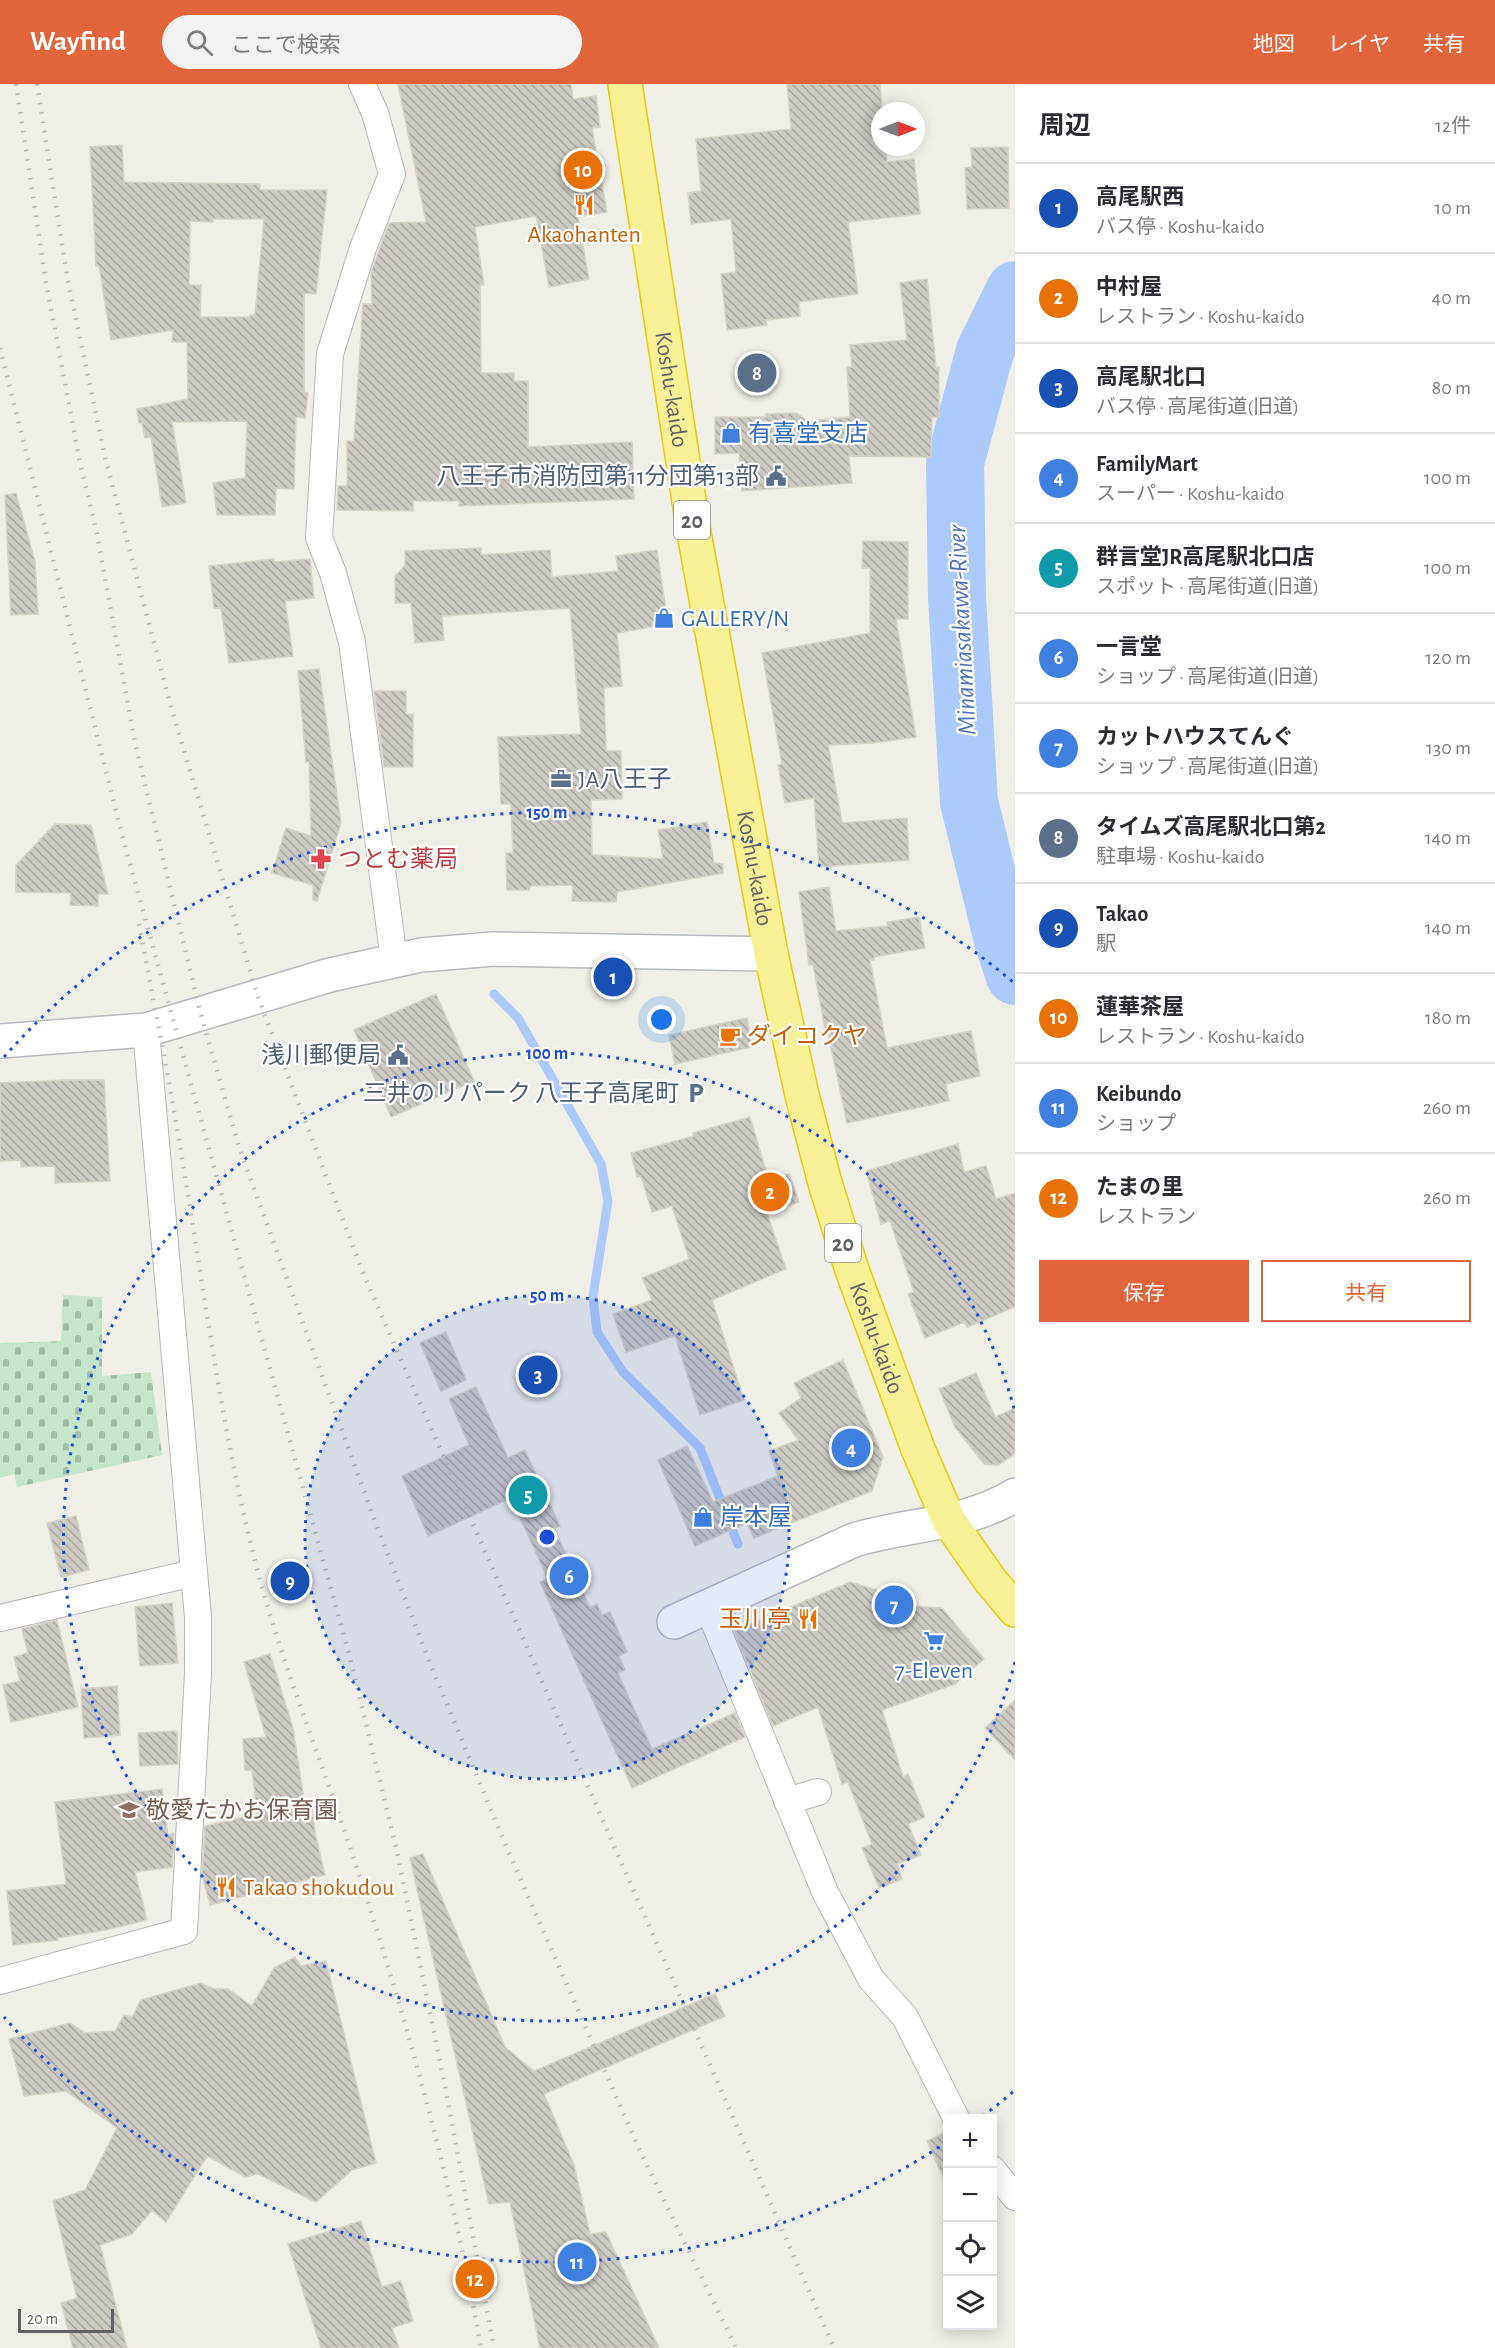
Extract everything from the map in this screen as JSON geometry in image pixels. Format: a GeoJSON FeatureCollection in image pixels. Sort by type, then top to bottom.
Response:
{"type":"FeatureCollection","features":[{"type":"Feature","properties":{"kind":"highway","name":"Koshu-kaido"},"geometry":{"type":"LineString","coordinates":[[625,84],[694,533],[771,954],[802,1095],[825,1183],[852,1270],[918,1449],[949,1521],[990,1580],[1015,1610]]}},
{"type":"Feature","properties":{"kind":"street"},"geometry":{"type":"LineString","coordinates":[[362,84],[375,114],[392,174],[363,248],[330,354],[319,538],[333,573],[352,642],[394,960]]}},
{"type":"Feature","properties":{"kind":"street"},"geometry":{"type":"LineString","coordinates":[[0,1041],[146,1030],[330,975],[394,960],[493,949],[771,954]]}},
{"type":"Feature","properties":{"kind":"street"},"geometry":{"type":"LineString","coordinates":[[0,1981],[184,1931],[198,1674],[198,1617],[146,1030]]}},
{"type":"Feature","properties":{"kind":"street"},"geometry":{"type":"LineString","coordinates":[[674,1622],[854,1540],[883,1531],[949,1521],[998,1506],[1015,1495]]}},
{"type":"Feature","properties":{"kind":"street"},"geometry":{"type":"LineString","coordinates":[[0,1618],[193,1573]]}},
{"type":"Feature","properties":{"kind":"street"},"geometry":{"type":"LineString","coordinates":[[708,1607],[825,1892],[871,1979],[905,2017],[954,2114]]}},
{"type":"Feature","properties":{"kind":"street"},"geometry":{"type":"LineString","coordinates":[[787,1801],[818,1791]]}},
{"type":"Feature","properties":{"kind":"street"},"geometry":{"type":"LineString","coordinates":[[997,2174],[1015,2198]]}},
{"type":"Feature","properties":{"kind":"green space"},"geometry":{"type":"Polygon","coordinates":[[[63,1295],[102,1297],[102,1376],[151,1372],[162,1455],[17,1487],[14,1474],[0,1478],[0,1343],[61,1341],[63,1295]]]}},
{"type":"Feature","properties":{"kind":"building"},"geometry":{"type":"Polygon","coordinates":[[[398,84],[571,84],[573,99],[596,96],[600,127],[592,128],[607,212],[578,217],[589,279],[549,287],[536,216],[475,227],[484,285],[480,285],[481,373],[514,373],[514,381],[528,381],[528,447],[632,442],[634,499],[459,506],[459,501],[413,501],[413,511],[337,510],[338,486],[347,486],[347,441],[354,441],[363,304],[372,304],[371,272],[389,223],[426,222],[398,84]]]}},
{"type":"Feature","properties":{"kind":"building"},"geometry":{"type":"Polygon","coordinates":[[[787,84],[880,84],[881,102],[871,102],[871,156],[886,156],[887,162],[914,159],[920,214],[848,222],[858,294],[799,302],[800,316],[766,320],[767,325],[727,330],[721,274],[736,272],[731,219],[691,224],[688,193],[701,191],[696,139],[791,129],[787,84]]]}},
{"type":"Feature","properties":{"kind":"building"},"geometry":{"type":"Polygon","coordinates":[[[122,145],[124,182],[260,184],[260,190],[327,190],[316,294],[304,293],[304,392],[308,393],[305,418],[296,417],[294,489],[276,488],[275,515],[217,515],[213,483],[245,478],[247,421],[172,422],[186,503],[162,507],[151,437],[145,438],[137,409],[188,399],[187,342],[172,342],[173,330],[111,340],[99,266],[96,266],[90,147],[122,145]],[[264,219],[190,221],[189,285],[201,285],[200,317],[250,317],[250,315],[255,315],[264,219]]]}},
{"type":"Feature","properties":{"kind":"building"},"geometry":{"type":"Polygon","coordinates":[[[1008,147],[1009,208],[967,209],[965,168],[972,167],[971,148],[1008,147]]]}},
{"type":"Feature","properties":{"kind":"building"},"geometry":{"type":"Polygon","coordinates":[[[927,279],[936,368],[939,367],[939,417],[932,417],[931,457],[849,456],[852,483],[742,491],[739,453],[715,454],[715,417],[766,417],[766,414],[796,413],[808,421],[850,417],[847,367],[852,367],[850,345],[907,340],[900,283],[927,279]]]}},
{"type":"Feature","properties":{"kind":"building"},"geometry":{"type":"Polygon","coordinates":[[[16,493],[35,561],[38,614],[11,615],[5,495],[16,493]]]}},
{"type":"Feature","properties":{"kind":"building"},"geometry":{"type":"Polygon","coordinates":[[[863,541],[908,542],[908,619],[896,619],[916,737],[873,743],[828,745],[842,823],[907,818],[909,860],[819,867],[814,798],[785,803],[778,765],[782,764],[762,653],[870,633],[870,568],[862,568],[863,541]]]}},
{"type":"Feature","properties":{"kind":"building"},"geometry":{"type":"Polygon","coordinates":[[[481,548],[481,555],[550,550],[552,577],[618,571],[616,556],[657,550],[668,624],[617,633],[622,686],[604,688],[606,751],[621,751],[622,799],[591,800],[592,855],[663,859],[658,830],[707,822],[714,863],[723,864],[723,873],[617,892],[616,902],[572,901],[573,885],[531,886],[529,890],[507,890],[506,853],[513,853],[511,804],[501,804],[498,737],[581,734],[570,608],[442,616],[444,640],[415,643],[411,603],[395,603],[395,576],[405,565],[405,551],[481,548]]]}},
{"type":"Feature","properties":{"kind":"building"},"geometry":{"type":"Polygon","coordinates":[[[274,559],[274,562],[310,559],[314,598],[285,601],[293,656],[229,663],[221,608],[214,608],[209,566],[274,559]]]}},
{"type":"Feature","properties":{"kind":"building"},"geometry":{"type":"Polygon","coordinates":[[[319,669],[341,823],[317,901],[313,900],[313,885],[272,873],[286,828],[311,836],[309,762],[306,762],[298,671],[319,669]]]}},
{"type":"Feature","properties":{"kind":"building"},"geometry":{"type":"Polygon","coordinates":[[[374,691],[406,691],[406,714],[413,714],[413,767],[384,767],[374,691]]]}},
{"type":"Feature","properties":{"kind":"building"},"geometry":{"type":"Polygon","coordinates":[[[55,824],[91,825],[108,894],[98,894],[98,906],[70,905],[71,893],[16,892],[16,865],[55,824]]]}},
{"type":"Feature","properties":{"kind":"building"},"geometry":{"type":"Polygon","coordinates":[[[829,887],[836,931],[888,926],[887,922],[919,917],[925,948],[874,957],[874,960],[870,960],[887,1048],[971,1031],[980,1076],[946,1084],[949,1101],[847,1123],[828,1034],[826,1034],[813,965],[809,965],[799,892],[829,887]]]}},
{"type":"Feature","properties":{"kind":"building"},"geometry":{"type":"Polygon","coordinates":[[[436,994],[474,1081],[391,1117],[354,1030],[436,994]]]}},
{"type":"Feature","properties":{"kind":"building"},"geometry":{"type":"Polygon","coordinates":[[[747,1018],[752,1047],[675,1064],[669,1035],[747,1018]]]}},
{"type":"Feature","properties":{"kind":"building"},"geometry":{"type":"Polygon","coordinates":[[[104,1080],[110,1181],[55,1183],[55,1166],[21,1167],[21,1160],[0,1161],[0,1083],[104,1080]]]}},
{"type":"Feature","properties":{"kind":"building"},"geometry":{"type":"Polygon","coordinates":[[[750,1117],[769,1181],[789,1174],[799,1202],[767,1213],[786,1269],[712,1300],[744,1400],[700,1415],[675,1336],[626,1352],[613,1314],[652,1300],[642,1278],[689,1259],[672,1206],[652,1212],[641,1176],[637,1177],[631,1153],[694,1136],[693,1133],[750,1117]]]}},
{"type":"Feature","properties":{"kind":"building"},"geometry":{"type":"Polygon","coordinates":[[[958,1144],[964,1172],[986,1166],[996,1199],[1015,1193],[1015,1307],[967,1327],[964,1322],[925,1338],[908,1294],[914,1292],[890,1221],[881,1224],[866,1171],[958,1144]]]}},
{"type":"Feature","properties":{"kind":"building"},"geometry":{"type":"Polygon","coordinates":[[[446,1332],[466,1380],[441,1391],[420,1343],[446,1332]]]}},
{"type":"Feature","properties":{"kind":"building"},"geometry":{"type":"Polygon","coordinates":[[[843,1360],[883,1457],[872,1491],[754,1538],[747,1523],[695,1546],[658,1460],[687,1446],[713,1502],[778,1476],[769,1451],[798,1440],[779,1413],[801,1398],[794,1383],[843,1360]]]}},
{"type":"Feature","properties":{"kind":"building"},"geometry":{"type":"Polygon","coordinates":[[[976,1373],[995,1417],[1015,1408],[1015,1454],[998,1465],[984,1464],[955,1427],[939,1389],[976,1373]]]}},
{"type":"Feature","properties":{"kind":"building"},"geometry":{"type":"Polygon","coordinates":[[[476,1387],[508,1458],[525,1450],[560,1526],[554,1528],[590,1608],[597,1604],[602,1615],[610,1612],[627,1652],[619,1656],[625,1670],[618,1673],[652,1749],[735,1713],[745,1737],[632,1788],[540,1582],[548,1579],[511,1498],[428,1536],[402,1476],[469,1445],[449,1399],[476,1387]]]}},
{"type":"Feature","properties":{"kind":"building"},"geometry":{"type":"Polygon","coordinates":[[[76,1516],[89,1570],[61,1577],[47,1523],[76,1516]]]}},
{"type":"Feature","properties":{"kind":"building"},"geometry":{"type":"Polygon","coordinates":[[[850,1582],[909,1600],[907,1606],[942,1608],[984,1659],[955,1684],[882,1710],[903,1777],[908,1774],[925,1817],[908,1824],[921,1855],[897,1864],[902,1879],[879,1888],[862,1848],[872,1844],[848,1782],[842,1784],[818,1707],[773,1726],[734,1631],[850,1582]]]}},
{"type":"Feature","properties":{"kind":"building"},"geometry":{"type":"Polygon","coordinates":[[[172,1603],[178,1663],[140,1666],[135,1607],[172,1603]]]}},
{"type":"Feature","properties":{"kind":"building"},"geometry":{"type":"Polygon","coordinates":[[[57,1620],[78,1707],[11,1722],[3,1685],[20,1681],[14,1657],[28,1653],[22,1629],[57,1620]]]}},
{"type":"Feature","properties":{"kind":"building"},"geometry":{"type":"Polygon","coordinates":[[[270,1654],[293,1728],[305,1806],[312,1805],[315,1832],[325,1875],[210,1905],[202,1875],[205,1826],[257,1814],[252,1770],[245,1770],[243,1739],[266,1737],[244,1662],[270,1654]]]}},
{"type":"Feature","properties":{"kind":"building"},"geometry":{"type":"Polygon","coordinates":[[[117,1686],[120,1735],[84,1738],[81,1689],[117,1686]]]}},
{"type":"Feature","properties":{"kind":"building"},"geometry":{"type":"Polygon","coordinates":[[[1015,1700],[1015,1760],[985,1728],[1015,1700]]]}},
{"type":"Feature","properties":{"kind":"building"},"geometry":{"type":"Polygon","coordinates":[[[177,1731],[178,1764],[140,1766],[138,1733],[177,1731]]]}},
{"type":"Feature","properties":{"kind":"building"},"geometry":{"type":"Polygon","coordinates":[[[162,1789],[168,1835],[174,1833],[172,1867],[135,1872],[147,1920],[57,1938],[58,1940],[13,1945],[7,1891],[66,1884],[55,1802],[162,1789]]]}},
{"type":"Feature","properties":{"kind":"building"},"geometry":{"type":"Polygon","coordinates":[[[423,1854],[505,2047],[534,2071],[715,1994],[725,2016],[544,2094],[574,2165],[590,2234],[606,2232],[659,2348],[540,2348],[510,2202],[489,2204],[410,1858],[423,1854]]]}},
{"type":"Feature","properties":{"kind":"building"},"geometry":{"type":"Polygon","coordinates":[[[295,1957],[301,1966],[326,1961],[376,2163],[352,2170],[316,2202],[258,2174],[245,2177],[207,2156],[166,2222],[152,2210],[132,2234],[100,2245],[127,2348],[73,2348],[61,2303],[77,2298],[53,2201],[85,2190],[117,2128],[66,2091],[24,2096],[9,2039],[70,2023],[85,2033],[115,2031],[124,2015],[132,2017],[141,2000],[201,1983],[214,1989],[228,1989],[252,2006],[274,1968],[295,1957]]]}},
{"type":"Feature","properties":{"kind":"building"},"geometry":{"type":"Polygon","coordinates":[[[943,2133],[943,2177],[927,2141],[943,2133]]]}},
{"type":"Feature","properties":{"kind":"building"},"geometry":{"type":"Polygon","coordinates":[[[361,2221],[382,2287],[401,2281],[413,2321],[392,2328],[399,2348],[321,2348],[288,2244],[361,2221]]]}},
{"type":"Feature","properties":{"kind":"waterway","name":"Minamiasakawa-River"},"geometry":{"type":"LineString","coordinates":[[1015,290],[985,351],[955,463],[957,597],[969,802],[1003,940],[1015,976]]}},
{"type":"Feature","properties":{"kind":"waterway"},"geometry":{"type":"LineString","coordinates":[[494,994],[518,1018],[601,1164],[608,1201],[593,1296],[597,1332],[623,1372],[700,1448],[738,1544]]}},
{"type":"Feature","properties":{"kind":"railway"},"geometry":{"type":"LineString","coordinates":[[16,84],[46,282],[79,458],[97,534],[135,743],[201,1015],[239,1147],[373,1516],[433,1671],[509,1853],[640,2151],[736,2348]]}},
{"type":"Feature","properties":{"kind":"railway"},"geometry":{"type":"LineString","coordinates":[[37,84],[67,276],[105,457],[171,707],[258,997],[363,1273],[834,2348]]}},
{"type":"Feature","properties":{"kind":"railway"},"geometry":{"type":"LineString","coordinates":[[0,348],[122,835],[349,1654],[396,1847],[445,2086],[494,2348]]}},
{"type":"Feature","properties":{"kind":"railway"},"geometry":{"type":"LineString","coordinates":[[139,924],[178,1134],[226,1427],[248,1532],[271,1618],[353,1856],[409,2038],[442,2161],[481,2348]]}},
{"type":"Feature","properties":{"kind":"place","name":"蓮華茶屋"},"geometry":{"type":"Point","coordinates":[583,170]}},
{"type":"Feature","properties":{"kind":"place","name":"Akaohanten"},"geometry":{"type":"Point","coordinates":[584,205]}},
{"type":"Feature","properties":{"kind":"place","name":"タイムズ高尾駅北口第2"},"geometry":{"type":"Point","coordinates":[757,373]}},
{"type":"Feature","properties":{"kind":"place","name":"有喜堂支店"},"geometry":{"type":"Point","coordinates":[731,433]}},
{"type":"Feature","properties":{"kind":"place","name":"八王子市消防団第11分団第13部"},"geometry":{"type":"Point","coordinates":[776,476]}},
{"type":"Feature","properties":{"kind":"place","name":"GALLERY/N"},"geometry":{"type":"Point","coordinates":[664,618]}},
{"type":"Feature","properties":{"kind":"place","name":"JA八王子"},"geometry":{"type":"Point","coordinates":[561,779]}},
{"type":"Feature","properties":{"kind":"place","name":"つとむ薬局"},"geometry":{"type":"Point","coordinates":[321,859]}},
{"type":"Feature","properties":{"kind":"place","name":"高尾駅西"},"geometry":{"type":"Point","coordinates":[613,977]}},
{"type":"Feature","properties":{"kind":"place","name":"ダイコクヤ"},"geometry":{"type":"Point","coordinates":[730,1036]}},
{"type":"Feature","properties":{"kind":"place","name":"浅川郵便局"},"geometry":{"type":"Point","coordinates":[398,1055]}},
{"type":"Feature","properties":{"kind":"place","name":"三井のリパーク 八王子高尾町"},"geometry":{"type":"Point","coordinates":[696,1093]}},
{"type":"Feature","properties":{"kind":"place","name":"中村屋"},"geometry":{"type":"Point","coordinates":[770,1192]}},
{"type":"Feature","properties":{"kind":"place","name":"高尾駅北口"},"geometry":{"type":"Point","coordinates":[538,1375]}},
{"type":"Feature","properties":{"kind":"place","name":"FamilyMart"},"geometry":{"type":"Point","coordinates":[851,1448]}},
{"type":"Feature","properties":{"kind":"place","name":"群言堂JR高尾駅北口店"},"geometry":{"type":"Point","coordinates":[528,1495]}},
{"type":"Feature","properties":{"kind":"place","name":"岸本屋"},"geometry":{"type":"Point","coordinates":[703,1517]}},
{"type":"Feature","properties":{"kind":"place","name":"一言堂"},"geometry":{"type":"Point","coordinates":[569,1576]}},
{"type":"Feature","properties":{"kind":"place","name":"Takao"},"geometry":{"type":"Point","coordinates":[290,1581]}},
{"type":"Feature","properties":{"kind":"place","name":"カットハウスてんぐ"},"geometry":{"type":"Point","coordinates":[894,1605]}},
{"type":"Feature","properties":{"kind":"place","name":"玉川亭"},"geometry":{"type":"Point","coordinates":[808,1619]}},
{"type":"Feature","properties":{"kind":"place","name":"7-Eleven"},"geometry":{"type":"Point","coordinates":[934,1641]}},
{"type":"Feature","properties":{"kind":"place","name":"敬愛たかお保育園"},"geometry":{"type":"Point","coordinates":[129,1810]}},
{"type":"Feature","properties":{"kind":"place","name":"Takao shokudou"},"geometry":{"type":"Point","coordinates":[226,1887]}},
{"type":"Feature","properties":{"kind":"place","name":"Keibundo"},"geometry":{"type":"Point","coordinates":[577,2262]}},
{"type":"Feature","properties":{"kind":"place","name":"たまの里"},"geometry":{"type":"Point","coordinates":[475,2279]}}]}
